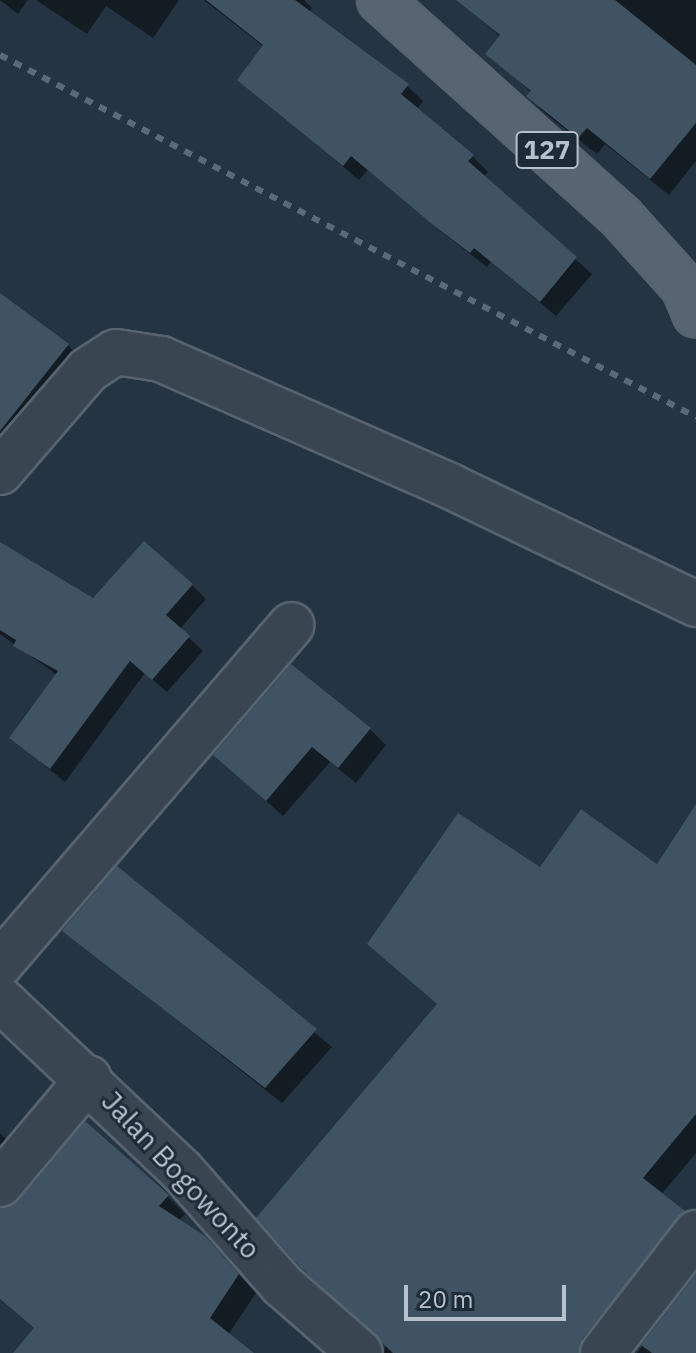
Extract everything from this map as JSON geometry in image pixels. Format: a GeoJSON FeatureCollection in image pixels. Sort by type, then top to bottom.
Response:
{"type":"FeatureCollection","features":[{"type":"Feature","properties":{"kind":"main road","name":"127"},"geometry":{"type":"LineString","coordinates":[[380,0],[621,217],[692,297]]}},
{"type":"Feature","properties":{"kind":"street"},"geometry":{"type":"LineString","coordinates":[[0,472],[88,370],[116,352],[161,359],[438,481],[696,604]]}},
{"type":"Feature","properties":{"kind":"street"},"geometry":{"type":"LineString","coordinates":[[0,964],[292,625]]}},
{"type":"Feature","properties":{"kind":"street","name":"Jalan Bogowonto"},"geometry":{"type":"LineString","coordinates":[[0,999],[89,1078],[182,1171],[282,1285],[360,1353]]}},
{"type":"Feature","properties":{"kind":"street"},"geometry":{"type":"LineString","coordinates":[[0,1184],[89,1078]]}},
{"type":"Feature","properties":{"kind":"street"},"geometry":{"type":"LineString","coordinates":[[603,1353],[696,1233]]}},
{"type":"Feature","properties":{"kind":"building"},"geometry":{"type":"Polygon","coordinates":[[[206,0],[295,0],[409,84],[401,94],[474,155],[468,161],[577,257],[540,302],[474,248],[470,253],[432,224],[351,156],[343,166],[237,80],[263,45],[206,0]]]}},
{"type":"Feature","properties":{"kind":"building"},"geometry":{"type":"Polygon","coordinates":[[[456,0],[615,0],[696,65],[696,123],[650,179],[587,128],[578,138],[526,96],[531,91],[485,54],[500,35],[456,0]]]}},
{"type":"Feature","properties":{"kind":"building"},"geometry":{"type":"Polygon","coordinates":[[[0,293],[69,344],[0,431],[0,293]]]}},
{"type":"Feature","properties":{"kind":"building"},"geometry":{"type":"Polygon","coordinates":[[[144,541],[193,584],[166,615],[190,636],[152,680],[130,661],[50,769],[9,738],[58,671],[13,646],[16,640],[0,630],[0,542],[93,598],[144,541]]]}},
{"type":"Feature","properties":{"kind":"building"},"geometry":{"type":"Polygon","coordinates":[[[291,664],[371,728],[338,768],[312,747],[266,801],[213,755],[291,664]]]}},
{"type":"Feature","properties":{"kind":"building"},"geometry":{"type":"Polygon","coordinates":[[[696,804],[696,1114],[643,1178],[685,1211],[583,1338],[579,1353],[393,1353],[300,1267],[256,1218],[437,1004],[367,944],[458,813],[540,867],[581,809],[657,864],[696,804]]]}},
{"type":"Feature","properties":{"kind":"building"},"geometry":{"type":"Polygon","coordinates":[[[117,866],[317,1029],[265,1088],[62,931],[117,866]]]}},
{"type":"Feature","properties":{"kind":"building"},"geometry":{"type":"Polygon","coordinates":[[[85,1121],[169,1195],[159,1206],[205,1236],[239,1274],[210,1318],[254,1353],[13,1353],[34,1328],[0,1299],[0,1208],[19,1200],[85,1121]]]}},
{"type":"Feature","properties":{"kind":"building"},"geometry":{"type":"Polygon","coordinates":[[[696,1274],[696,1353],[652,1353],[641,1345],[696,1274]]]}},
{"type":"Feature","properties":{"kind":"railway"},"geometry":{"type":"LineString","coordinates":[[0,55],[696,417]]}}]}
